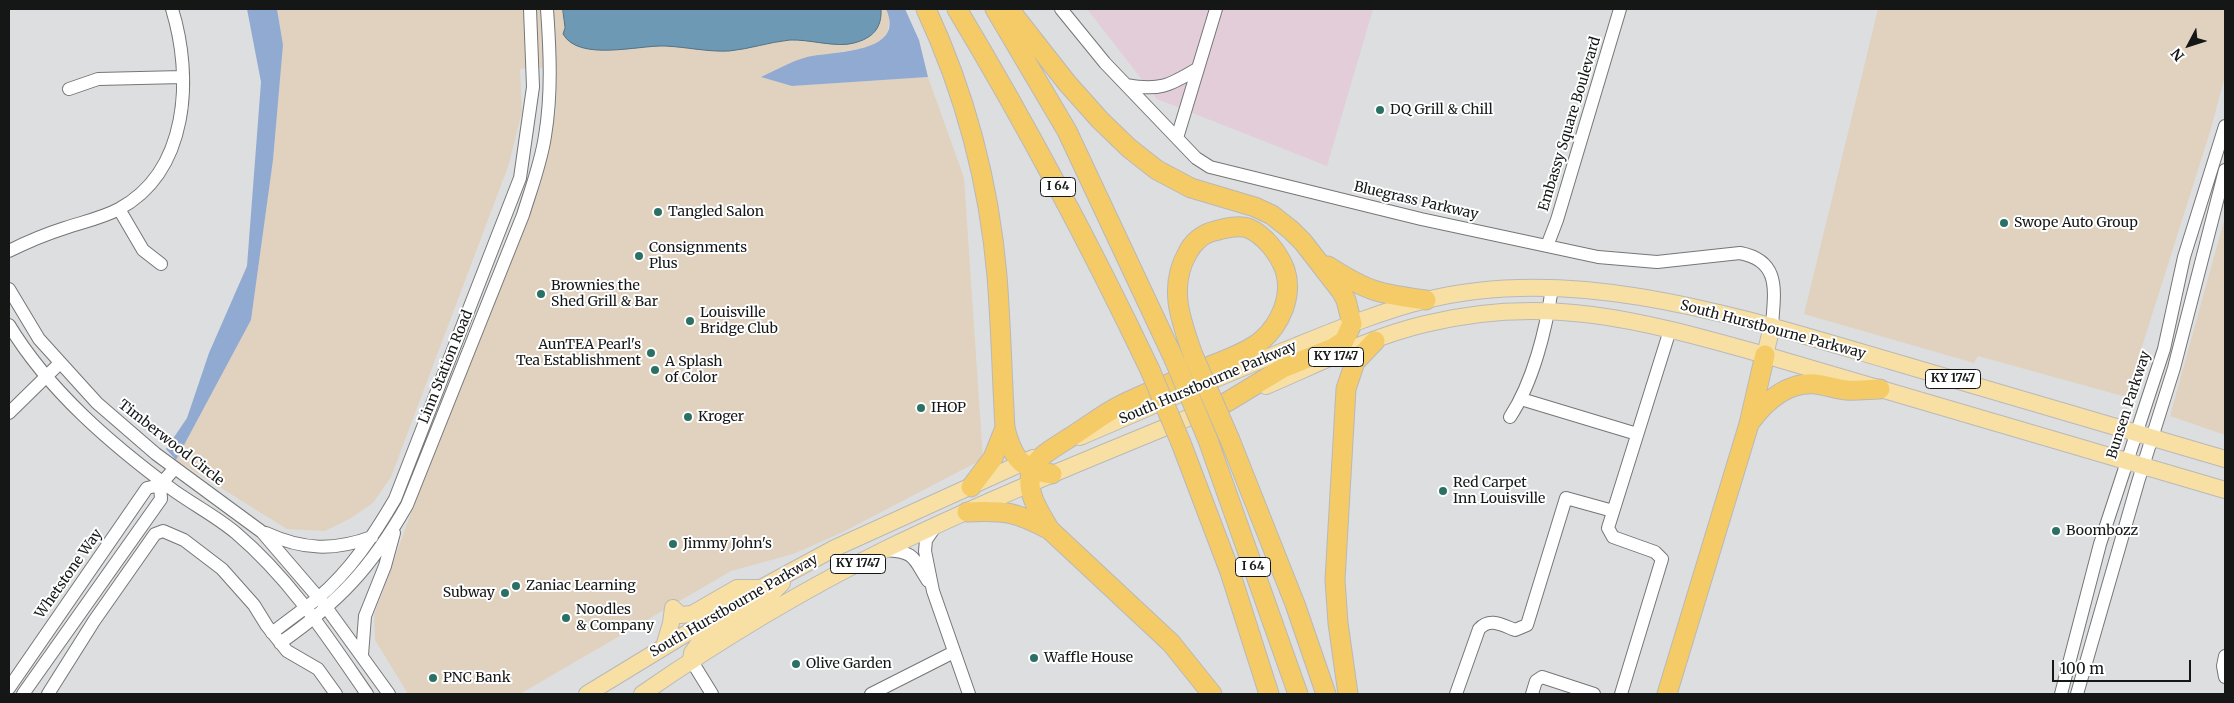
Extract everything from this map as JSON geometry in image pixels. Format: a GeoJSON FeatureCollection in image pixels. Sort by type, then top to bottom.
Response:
{"type":"FeatureCollection","features":[{"type":"Feature","properties":{"kind":"highway"},"geometry":{"type":"LineString","coordinates":[[926,9],[960,93],[982,176],[997,275],[1005,428],[1010,448],[1028,472],[1034,501],[1050,530]]}},
{"type":"Feature","properties":{"kind":"highway","name":"I 64"},"geometry":{"type":"LineString","coordinates":[[957,9],[1018,112],[1110,285],[1150,370],[1181,443],[1230,572],[1269,694]]}},
{"type":"Feature","properties":{"kind":"highway","name":"I 64"},"geometry":{"type":"LineString","coordinates":[[995,9],[1067,131],[1174,360],[1208,440],[1298,694]]}},
{"type":"Feature","properties":{"kind":"highway"},"geometry":{"type":"LineString","coordinates":[[1009,9],[1067,83],[1129,148],[1157,170],[1178,182],[1244,202],[1272,215],[1291,230],[1316,258],[1341,291],[1352,324],[1344,341],[1333,348],[1282,368],[1227,402]]}},
{"type":"Feature","properties":{"kind":"highway"},"geometry":{"type":"LineString","coordinates":[[1028,472],[1049,451],[1122,405],[1242,353],[1261,341],[1276,325],[1286,303],[1288,278],[1280,257],[1265,240],[1248,228],[1228,228],[1208,232],[1191,246],[1180,267],[1176,296],[1180,320],[1193,355],[1230,440],[1295,604],[1326,694]]}},
{"type":"Feature","properties":{"kind":"highway"},"geometry":{"type":"LineString","coordinates":[[1316,258],[1345,278],[1368,290],[1382,295],[1426,300]]}},
{"type":"Feature","properties":{"kind":"highway"},"geometry":{"type":"LineString","coordinates":[[1348,694],[1338,623],[1336,580],[1346,389],[1355,362],[1375,340]]}},
{"type":"Feature","properties":{"kind":"highway"},"geometry":{"type":"LineString","coordinates":[[1667,694],[1748,424],[1765,355]]}},
{"type":"Feature","properties":{"kind":"highway"},"geometry":{"type":"LineString","coordinates":[[1748,424],[1762,406],[1778,394],[1798,385],[1814,384],[1845,390],[1880,389]]}},
{"type":"Feature","properties":{"kind":"highway"},"geometry":{"type":"LineString","coordinates":[[971,487],[993,458],[1005,428]]}},
{"type":"Feature","properties":{"kind":"highway"},"geometry":{"type":"LineString","coordinates":[[1028,472],[1052,474]]}},
{"type":"Feature","properties":{"kind":"highway"},"geometry":{"type":"LineString","coordinates":[[967,512],[1002,510],[1028,518],[1050,530],[1171,643],[1212,694]]}},
{"type":"Feature","properties":{"kind":"main road","name":"South Hurstbourne Parkway"},"geometry":{"type":"LineString","coordinates":[[1049,451],[1213,379],[1352,324],[1426,300],[1467,293],[1552,288],[1576,289],[1648,300],[1772,326],[2225,459]]}},
{"type":"Feature","properties":{"kind":"main road","name":"South Hurstbourne Parkway"},"geometry":{"type":"LineString","coordinates":[[1052,474],[1375,340],[1425,324],[1459,317],[1549,310],[1596,314],[1670,330],[1765,355],[2225,490]]}},
{"type":"Feature","properties":{"kind":"main road"},"geometry":{"type":"LineString","coordinates":[[1765,355],[1772,326]]}},
{"type":"Feature","properties":{"kind":"main road","name":"South Hurstbourne Parkway"},"geometry":{"type":"LineString","coordinates":[[587,694],[761,588],[835,548],[971,487],[1028,472]]}},
{"type":"Feature","properties":{"kind":"main road","name":"South Hurstbourne Parkway"},"geometry":{"type":"LineString","coordinates":[[642,694],[692,660],[822,583],[967,512],[1028,472]]}},
{"type":"Feature","properties":{"kind":"main road"},"geometry":{"type":"LineString","coordinates":[[822,583],[837,555],[835,548]]}},
{"type":"Feature","properties":{"kind":"main road"},"geometry":{"type":"LineString","coordinates":[[692,660],[695,648],[702,639],[767,598],[794,570]]}},
{"type":"Feature","properties":{"kind":"main road"},"geometry":{"type":"LineString","coordinates":[[664,647],[673,608],[680,615],[692,614],[737,588],[761,588]]}},
{"type":"Feature","properties":{"kind":"street"},"geometry":{"type":"LineString","coordinates":[[9,251],[40,237],[105,216],[145,190],[166,162],[179,126],[182,77],[178,28],[172,9]]}},
{"type":"Feature","properties":{"kind":"street","name":"Linn Station Road"},"geometry":{"type":"LineString","coordinates":[[276,638],[346,570],[372,537],[395,499],[520,178],[533,87],[530,9]]}},
{"type":"Feature","properties":{"kind":"street","name":"Linn Station Road"},"geometry":{"type":"LineString","coordinates":[[276,638],[315,618],[327,608],[356,578],[383,545],[407,505],[523,215],[533,182],[545,138],[550,90],[547,9]]}},
{"type":"Feature","properties":{"kind":"street","name":"Bluegrass Parkway"},"geometry":{"type":"LineString","coordinates":[[1061,9],[1105,63],[1200,162],[1218,170],[1413,217],[1547,246],[1634,262],[1682,260],[1740,253],[1750,255],[1761,259],[1772,277],[1774,291],[1772,326]]}},
{"type":"Feature","properties":{"kind":"street"},"geometry":{"type":"LineString","coordinates":[[1177,138],[1216,9]]}},
{"type":"Feature","properties":{"kind":"street","name":"Embassy Square Boulevard"},"geometry":{"type":"LineString","coordinates":[[1547,246],[1557,220],[1620,9]]}},
{"type":"Feature","properties":{"kind":"street"},"geometry":{"type":"LineString","coordinates":[[1126,85],[1156,89],[1171,85],[1197,69]]}},
{"type":"Feature","properties":{"kind":"street"},"geometry":{"type":"LineString","coordinates":[[69,89],[98,79],[182,77]]}},
{"type":"Feature","properties":{"kind":"street","name":"Bunsen Parkway"},"geometry":{"type":"LineString","coordinates":[[2061,694],[2100,544],[2135,432],[2164,349],[2184,257],[2225,126]]}},
{"type":"Feature","properties":{"kind":"street"},"geometry":{"type":"LineString","coordinates":[[2077,694],[2142,466],[2174,368],[2225,170]]}},
{"type":"Feature","properties":{"kind":"street"},"geometry":{"type":"LineString","coordinates":[[119,208],[143,250],[161,264]]}},
{"type":"Feature","properties":{"kind":"street"},"geometry":{"type":"LineString","coordinates":[[1510,417],[1521,399],[1549,310],[1552,288]]}},
{"type":"Feature","properties":{"kind":"street","name":"Timberwood Circle"},"geometry":{"type":"LineString","coordinates":[[9,289],[39,339],[97,403],[175,468],[262,532],[327,608]]}},
{"type":"Feature","properties":{"kind":"street"},"geometry":{"type":"LineString","coordinates":[[9,325],[46,378],[110,438],[161,484],[234,532],[285,581],[315,618],[367,694]]}},
{"type":"Feature","properties":{"kind":"street"},"geometry":{"type":"LineString","coordinates":[[1621,694],[1662,559],[1655,552],[1613,537],[1608,528],[1670,330]]}},
{"type":"Feature","properties":{"kind":"street"},"geometry":{"type":"LineString","coordinates":[[9,413],[60,363]]}},
{"type":"Feature","properties":{"kind":"street"},"geometry":{"type":"LineString","coordinates":[[1521,399],[1637,434]]}},
{"type":"Feature","properties":{"kind":"street","name":"Whetstone Way"},"geometry":{"type":"LineString","coordinates":[[9,688],[147,488],[161,484],[175,468]]}},
{"type":"Feature","properties":{"kind":"street","name":"Whetstone Way"},"geometry":{"type":"LineString","coordinates":[[26,690],[161,498],[161,484]]}},
{"type":"Feature","properties":{"kind":"street"},"geometry":{"type":"LineString","coordinates":[[1456,694],[1479,628],[1484,623],[1491,622],[1515,630],[1523,629],[1527,625],[1566,498],[1613,511]]}},
{"type":"Feature","properties":{"kind":"street"},"geometry":{"type":"LineString","coordinates":[[362,655],[365,616],[385,566],[397,524]]}},
{"type":"Feature","properties":{"kind":"street"},"geometry":{"type":"LineString","coordinates":[[935,526],[926,540],[925,551],[932,586],[969,694]]}},
{"type":"Feature","properties":{"kind":"street"},"geometry":{"type":"LineString","coordinates":[[48,694],[62,675],[94,621],[155,534],[163,531],[184,540],[212,560],[254,605],[276,638],[293,656],[318,669],[336,694]]}},
{"type":"Feature","properties":{"kind":"street"},"geometry":{"type":"LineString","coordinates":[[262,532],[293,544],[311,547],[348,546],[372,537]]}},
{"type":"Feature","properties":{"kind":"street"},"geometry":{"type":"LineString","coordinates":[[886,550],[905,551],[910,554],[932,586]]}},
{"type":"Feature","properties":{"kind":"street"},"geometry":{"type":"LineString","coordinates":[[327,608],[389,694]]}},
{"type":"Feature","properties":{"kind":"street"},"geometry":{"type":"LineString","coordinates":[[870,694],[954,652]]}},
{"type":"Feature","properties":{"kind":"street"},"geometry":{"type":"LineString","coordinates":[[30,656],[62,675]]}},
{"type":"Feature","properties":{"kind":"street"},"geometry":{"type":"LineString","coordinates":[[2225,656],[2223,666],[2225,676]]}},
{"type":"Feature","properties":{"kind":"street"},"geometry":{"type":"LineString","coordinates":[[692,660],[712,694]]}},
{"type":"Feature","properties":{"kind":"street"},"geometry":{"type":"LineString","coordinates":[[17,677],[26,690],[42,694]]}},
{"type":"Feature","properties":{"kind":"street"},"geometry":{"type":"LineString","coordinates":[[1532,694],[1536,681],[1542,677],[1594,694]]}},
{"type":"Feature","properties":{"kind":"shaded area"},"geometry":{"type":"Polygon","coordinates":[[[247,9],[277,9],[283,45],[273,160],[251,320],[176,460],[166,449],[187,418],[209,353],[247,266],[261,82],[247,9]]]}},
{"type":"Feature","properties":{"kind":"shaded area"},"geometry":{"type":"Polygon","coordinates":[[[277,9],[886,9],[890,18],[887,34],[875,46],[806,58],[792,86],[928,77],[964,178],[983,459],[843,532],[793,554],[731,571],[520,694],[408,694],[375,640],[374,615],[411,513],[538,192],[556,111],[557,67],[520,69],[522,111],[509,164],[391,477],[373,503],[351,518],[325,531],[287,529],[176,460],[251,320],[273,160],[283,45],[277,9]]]}},
{"type":"Feature","properties":{"kind":"shaded area"},"geometry":{"type":"Polygon","coordinates":[[[563,9],[881,9],[881,16],[878,27],[871,35],[861,41],[847,44],[790,40],[729,51],[665,46],[595,50],[582,48],[571,43],[563,34],[565,28],[563,9]]]}},
{"type":"Feature","properties":{"kind":"shaded area"},"geometry":{"type":"Polygon","coordinates":[[[886,9],[905,9],[919,40],[928,77],[792,86],[761,77],[807,57],[864,48],[877,42],[886,35],[890,24],[886,9]]]}},
{"type":"Feature","properties":{"kind":"shaded area"},"geometry":{"type":"Polygon","coordinates":[[[1087,9],[1373,9],[1327,166],[1157,99],[1087,9]]]}},
{"type":"Feature","properties":{"kind":"shaded area","name":"Swope Auto Group"},"geometry":{"type":"Polygon","coordinates":[[[1878,9],[2225,9],[2225,76],[2210,132],[2126,397],[1978,356],[1974,363],[1804,314],[1878,9]]]}},
{"type":"Feature","properties":{"kind":"shaded area"},"geometry":{"type":"Polygon","coordinates":[[[2225,217],[2225,435],[2170,416],[2225,217]]]}},
{"type":"Feature","properties":{"kind":"place","name":"DQ Grill & Chill"},"geometry":{"type":"Point","coordinates":[1380,110]}},
{"type":"Feature","properties":{"kind":"place","name":"Tangled Salon"},"geometry":{"type":"Point","coordinates":[658,212]}},
{"type":"Feature","properties":{"kind":"place","name":"Swope Auto Group"},"geometry":{"type":"Point","coordinates":[2004,223]}},
{"type":"Feature","properties":{"kind":"place","name":"Consignments Plus"},"geometry":{"type":"Point","coordinates":[639,256]}},
{"type":"Feature","properties":{"kind":"place","name":"Brownies the Shed Grill & Bar"},"geometry":{"type":"Point","coordinates":[541,294]}},
{"type":"Feature","properties":{"kind":"place","name":"Louisville Bridge Club"},"geometry":{"type":"Point","coordinates":[690,321]}},
{"type":"Feature","properties":{"kind":"place","name":"AunTEA Pearl's Tea Establishment"},"geometry":{"type":"Point","coordinates":[651,353]}},
{"type":"Feature","properties":{"kind":"place","name":"A Splash of Color"},"geometry":{"type":"Point","coordinates":[655,370]}},
{"type":"Feature","properties":{"kind":"place","name":"IHOP"},"geometry":{"type":"Point","coordinates":[921,408]}},
{"type":"Feature","properties":{"kind":"place","name":"Kroger"},"geometry":{"type":"Point","coordinates":[688,417]}},
{"type":"Feature","properties":{"kind":"place","name":"Red Carpet Inn Louisville"},"geometry":{"type":"Point","coordinates":[1443,491]}},
{"type":"Feature","properties":{"kind":"place","name":"Boombozz"},"geometry":{"type":"Point","coordinates":[2056,531]}},
{"type":"Feature","properties":{"kind":"place","name":"Jimmy John's"},"geometry":{"type":"Point","coordinates":[673,544]}},
{"type":"Feature","properties":{"kind":"place","name":"Zaniac Learning"},"geometry":{"type":"Point","coordinates":[516,586]}},
{"type":"Feature","properties":{"kind":"place","name":"Subway"},"geometry":{"type":"Point","coordinates":[505,593]}},
{"type":"Feature","properties":{"kind":"place","name":"Noodles & Company"},"geometry":{"type":"Point","coordinates":[566,618]}},
{"type":"Feature","properties":{"kind":"place","name":"Waffle House"},"geometry":{"type":"Point","coordinates":[1034,658]}},
{"type":"Feature","properties":{"kind":"place","name":"Olive Garden"},"geometry":{"type":"Point","coordinates":[796,664]}},
{"type":"Feature","properties":{"kind":"place","name":"PNC Bank"},"geometry":{"type":"Point","coordinates":[433,678]}}]}
